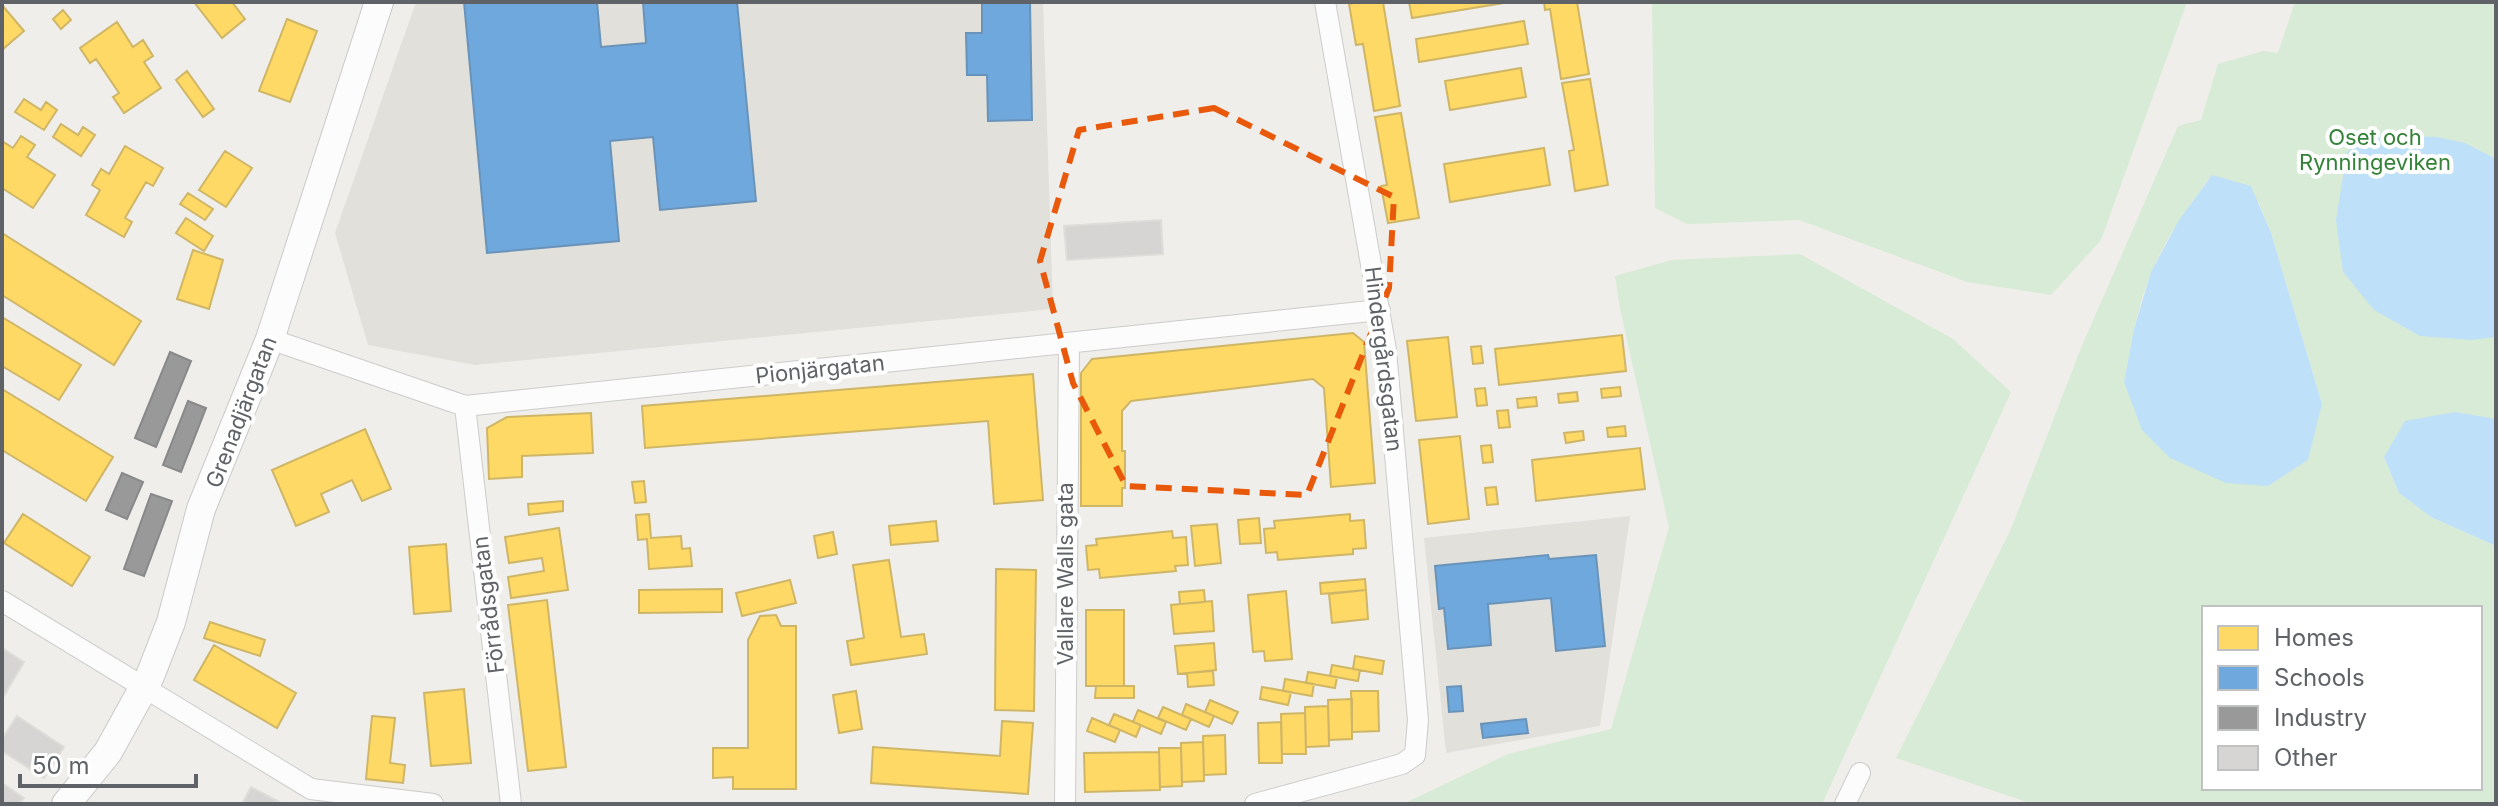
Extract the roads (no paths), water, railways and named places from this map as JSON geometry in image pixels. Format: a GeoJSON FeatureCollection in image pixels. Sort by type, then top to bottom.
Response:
{"type":"FeatureCollection","features":[{"type":"Feature","properties":{"kind":"street","name":"Grenadjärgatan"},"geometry":{"type":"LineString","coordinates":[[66,804],[108,752],[144,686],[171,622],[201,509],[270,339],[379,2]]}},
{"type":"Feature","properties":{"kind":"street","name":"Hindergårdsgatan"},"geometry":{"type":"LineString","coordinates":[[1255,804],[1402,764],[1415,755],[1418,720],[1398,474],[1380,310],[1325,2]]}},
{"type":"Feature","properties":{"kind":"street","name":"Pionjärgatan"},"geometry":{"type":"LineString","coordinates":[[270,339],[465,406],[1380,310]]}},
{"type":"Feature","properties":{"kind":"street","name":"Vallare Walls gata"},"geometry":{"type":"LineString","coordinates":[[1065,804],[1069,344]]}},
{"type":"Feature","properties":{"kind":"street","name":"Förrådsgatan"},"geometry":{"type":"LineString","coordinates":[[465,406],[511,804]]}},
{"type":"Feature","properties":{"kind":"street"},"geometry":{"type":"LineString","coordinates":[[2,601],[311,789],[433,804]]}},
{"type":"Feature","properties":{"kind":"street"},"geometry":{"type":"LineString","coordinates":[[1845,804],[1860,773]]}},
{"type":"Feature","properties":{"kind":"water"},"geometry":{"type":"Polygon","coordinates":[[[2369,135],[2437,137],[2465,143],[2496,159],[2496,337],[2471,340],[2420,336],[2374,310],[2343,272],[2336,220],[2347,152],[2369,135]]]}},
{"type":"Feature","properties":{"kind":"water"},"geometry":{"type":"Polygon","coordinates":[[[2212,175],[2251,186],[2271,233],[2322,404],[2308,460],[2268,486],[2226,483],[2170,458],[2142,430],[2124,382],[2134,329],[2151,272],[2179,220],[2212,175]]]}},
{"type":"Feature","properties":{"kind":"water"},"geometry":{"type":"Polygon","coordinates":[[[2455,412],[2496,419],[2496,546],[2431,517],[2399,493],[2384,457],[2405,421],[2455,412]]]}},
{"type":"Feature","properties":{"kind":"park label","name":"Oset och Rynningeviken"},"geometry":{"type":"Point","coordinates":[2375,150]}}]}
